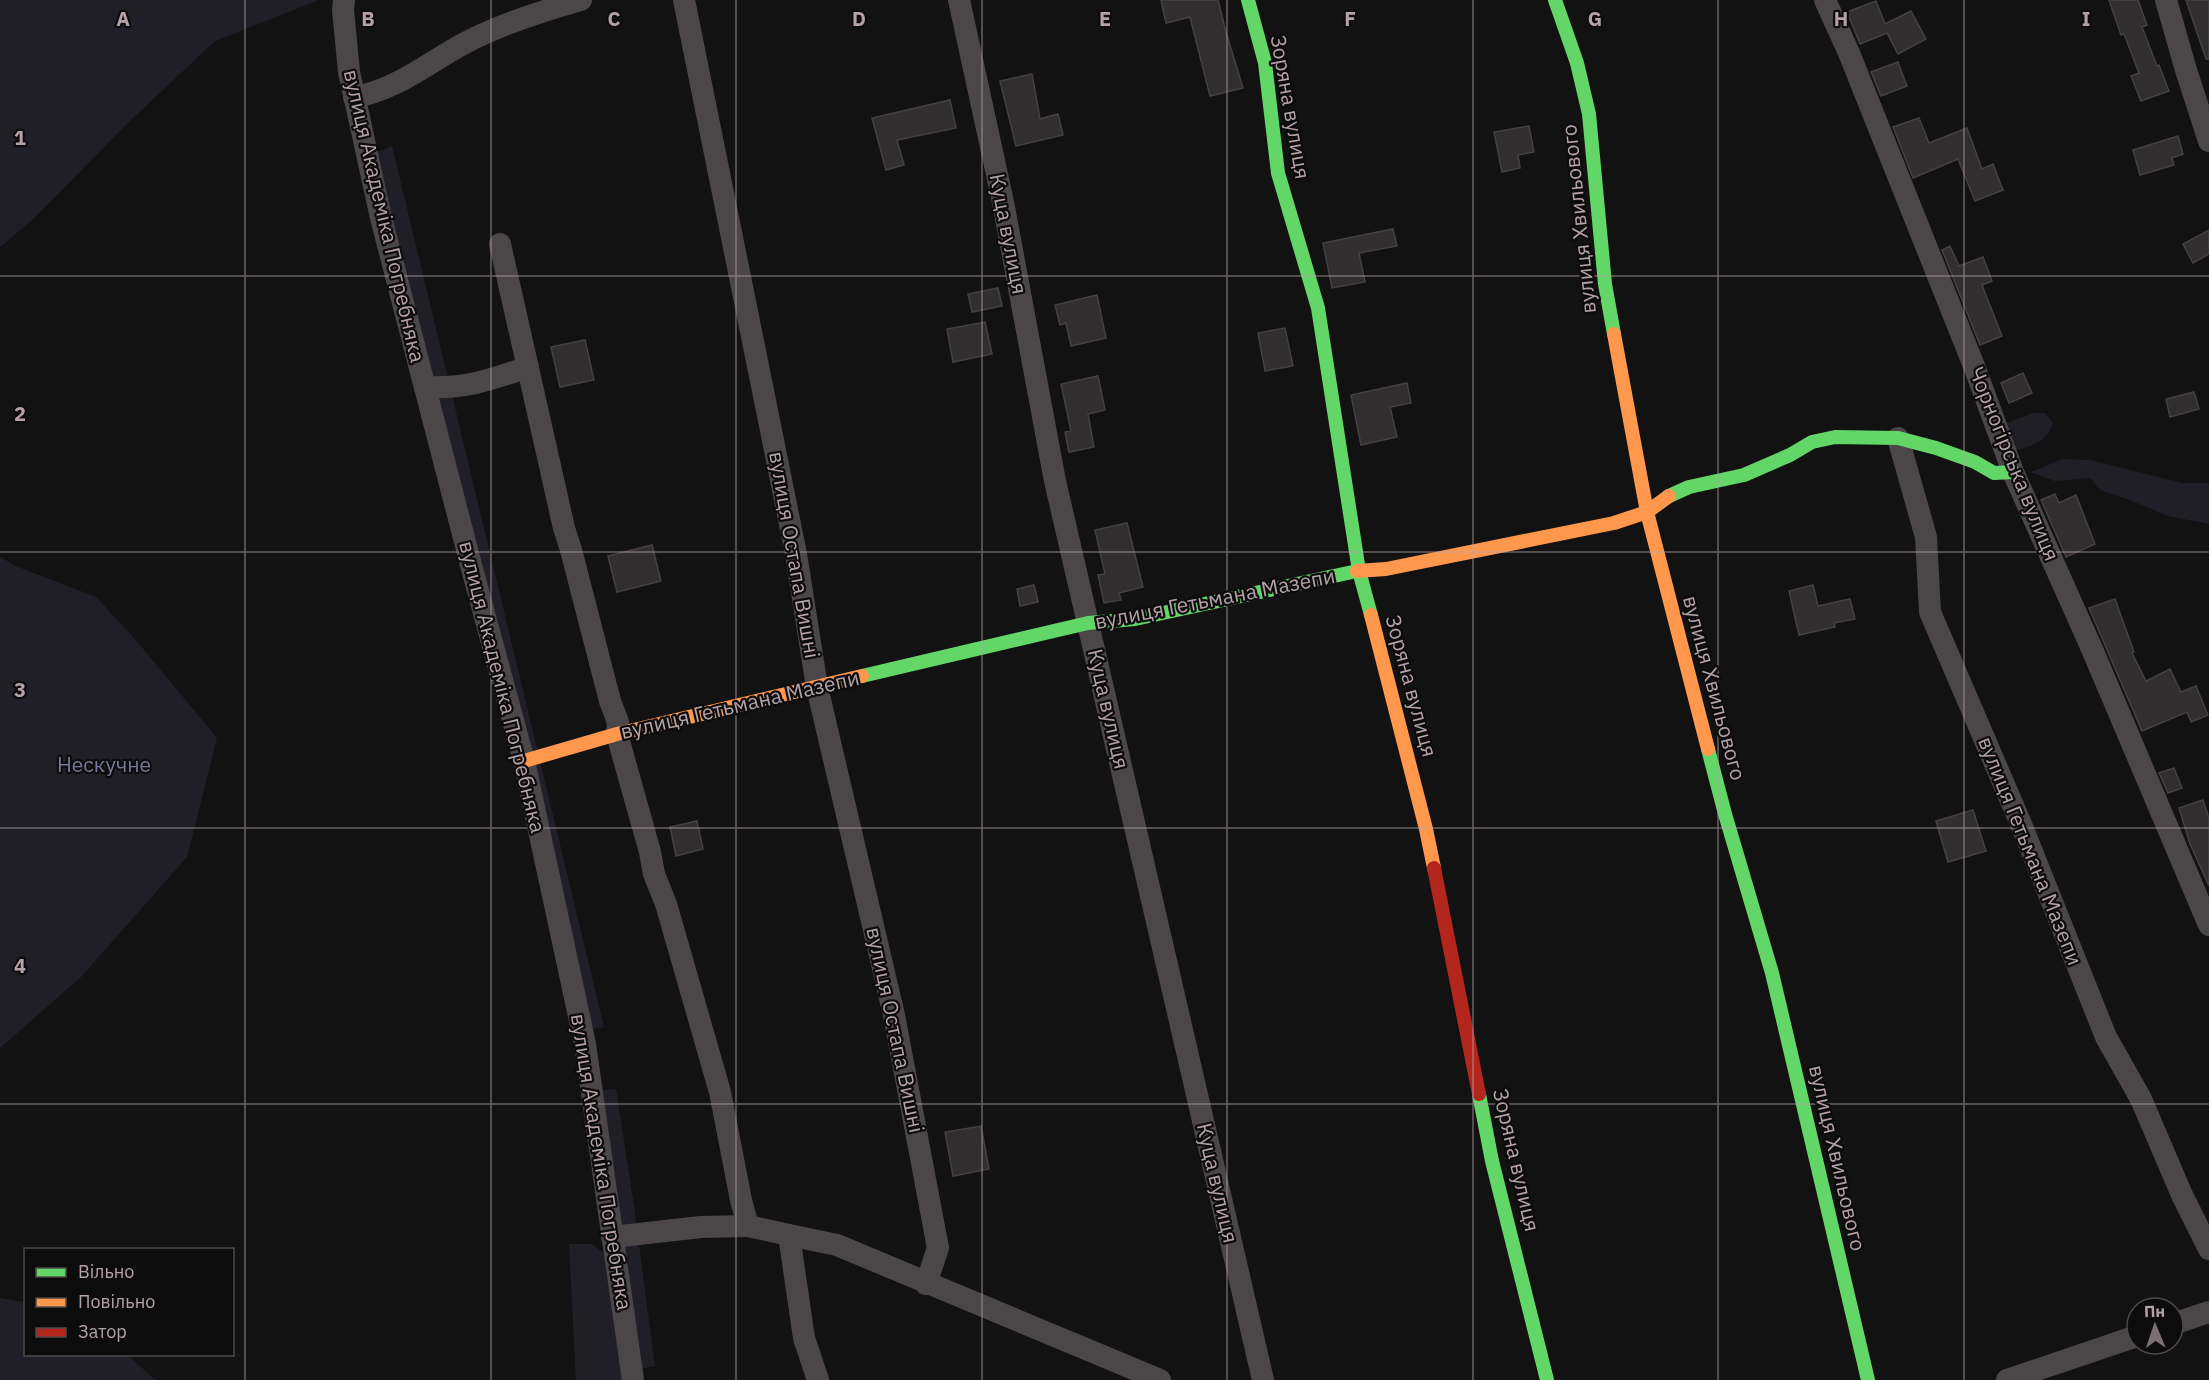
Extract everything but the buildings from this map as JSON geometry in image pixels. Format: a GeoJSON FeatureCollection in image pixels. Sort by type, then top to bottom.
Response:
{"type":"FeatureCollection","features":[{"type":"Feature","properties":{"kind":"street","name":"вулиця Академіка Погребняка"},"geometry":{"type":"LineString","coordinates":[[344,0],[349,72],[381,218],[524,761],[585,1044],[633,1380]]}},
{"type":"Feature","properties":{"kind":"street"},"geometry":{"type":"LineString","coordinates":[[354,97],[363,96],[399,81],[487,33],[581,0]]}},
{"type":"Feature","properties":{"kind":"street","name":"вулиця Остапа Вишні"},"geometry":{"type":"LineString","coordinates":[[684,0],[796,554],[817,687],[894,1015],[936,1236],[938,1248],[926,1284]]}},
{"type":"Feature","properties":{"kind":"street","name":"Куца вулиця"},"geometry":{"type":"LineString","coordinates":[[959,0],[1002,202],[1055,481],[1263,1380]]}},
{"type":"Feature","properties":{"kind":"street","name":"Зоряна вулиця"},"geometry":{"type":"LineString","coordinates":[[1248,0],[1265,63],[1278,173],[1318,308],[1359,571],[1426,829],[1492,1161],[1547,1380]]}},
{"type":"Feature","properties":{"kind":"street","name":"вулиця Хвильового"},"geometry":{"type":"LineString","coordinates":[[1555,0],[1585,87],[1605,284],[1647,512],[1725,814],[1772,973],[1868,1380]]}},
{"type":"Feature","properties":{"kind":"street","name":"Чорногірська вулиця"},"geometry":{"type":"LineString","coordinates":[[1824,0],[1853,64],[1974,366],[2013,472],[2111,692],[2209,925]]}},
{"type":"Feature","properties":{"kind":"street"},"geometry":{"type":"LineString","coordinates":[[2166,0],[2209,141]]}},
{"type":"Feature","properties":{"kind":"street"},"geometry":{"type":"LineString","coordinates":[[500,244],[564,528],[572,550],[610,701],[618,722],[616,734],[650,852],[654,874],[666,904],[720,1092],[748,1226]]}},
{"type":"Feature","properties":{"kind":"street"},"geometry":{"type":"LineString","coordinates":[[425,387],[451,388],[476,384],[528,366]]}},
{"type":"Feature","properties":{"kind":"street","name":"вулиця Гетьмана Мазепи"},"geometry":{"type":"LineString","coordinates":[[524,761],[616,734],[1088,623],[1135,619],[1359,571],[1386,569],[1614,523],[1647,512],[1673,493],[1713,480],[1744,475],[1790,455],[1812,442],[1835,437],[1898,438],[1975,462],[1994,473],[2013,472]]}},
{"type":"Feature","properties":{"kind":"street","name":"вулиця Гетьмана Мазепи"},"geometry":{"type":"LineString","coordinates":[[1898,438],[1926,537],[1930,612],[2020,824],[2106,1037],[2141,1099],[2182,1195],[2209,1249]]}},
{"type":"Feature","properties":{"kind":"street"},"geometry":{"type":"LineString","coordinates":[[612,1237],[701,1227],[748,1226],[837,1245],[1160,1380]]}},
{"type":"Feature","properties":{"kind":"street"},"geometry":{"type":"LineString","coordinates":[[789,1235],[804,1338],[818,1380]]}},
{"type":"Feature","properties":{"kind":"street"},"geometry":{"type":"LineString","coordinates":[[2185,1320],[2209,1312]]}},
{"type":"Feature","properties":{"kind":"street"},"geometry":{"type":"LineString","coordinates":[[2007,1380],[2125,1340]]}},
{"type":"Feature","properties":{"kind":"green space"},"geometry":{"type":"Polygon","coordinates":[[[0,0],[319,0],[215,41],[129,122],[33,219],[0,247],[0,0]]]}},
{"type":"Feature","properties":{"kind":"green space"},"geometry":{"type":"Polygon","coordinates":[[[392,146],[604,1027],[592,1029],[375,153],[392,146]]]}},
{"type":"Feature","properties":{"kind":"green space"},"geometry":{"type":"Polygon","coordinates":[[[2032,413],[2045,413],[2053,423],[2050,430],[2035,444],[2008,452],[2007,423],[2032,413]]]}},
{"type":"Feature","properties":{"kind":"green space"},"geometry":{"type":"Polygon","coordinates":[[[2063,459],[2090,460],[2182,483],[2209,483],[2209,524],[2168,516],[2100,490],[2090,478],[2055,481],[2031,472],[2063,459]]]}},
{"type":"Feature","properties":{"kind":"green space","name":"Нескучне"},"geometry":{"type":"Polygon","coordinates":[[[0,556],[13,565],[96,597],[140,645],[217,738],[187,857],[81,977],[0,1048],[0,556]]]}},
{"type":"Feature","properties":{"kind":"green space"},"geometry":{"type":"Polygon","coordinates":[[[616,1089],[655,1366],[640,1369],[602,1090],[616,1089]]]}},
{"type":"Feature","properties":{"kind":"green space"},"geometry":{"type":"Polygon","coordinates":[[[569,1244],[591,1244],[608,1256],[623,1380],[576,1380],[569,1244]]]}},
{"type":"Feature","properties":{"kind":"green space"},"geometry":{"type":"Polygon","coordinates":[[[0,1298],[24,1302],[24,1356],[129,1356],[155,1380],[0,1380],[0,1298]]]}},
{"type":"Feature","properties":{"kind":"traffic: fast"},"geometry":{"type":"LineString","coordinates":[[1248,0],[1265,63],[1278,173],[1318,308],[1359,571],[1371,615]]}},
{"type":"Feature","properties":{"kind":"traffic: fast"},"geometry":{"type":"LineString","coordinates":[[1555,0],[1577,63],[1589,114],[1605,284],[1614,334]]}},
{"type":"Feature","properties":{"kind":"traffic: fast"},"geometry":{"type":"LineString","coordinates":[[1669,496],[1689,487],[1744,475],[1790,455],[1812,442],[1835,437],[1898,438],[1975,462],[1994,473],[2013,472]]}},
{"type":"Feature","properties":{"kind":"traffic: fast"},"geometry":{"type":"LineString","coordinates":[[862,676],[1088,623],[1135,619],[1357,571]]}},
{"type":"Feature","properties":{"kind":"traffic: fast"},"geometry":{"type":"LineString","coordinates":[[1708,749],[1772,973],[1868,1380]]}},
{"type":"Feature","properties":{"kind":"traffic: fast"},"geometry":{"type":"LineString","coordinates":[[1479,1094],[1492,1161],[1547,1380]]}},
{"type":"Feature","properties":{"kind":"traffic: slow"},"geometry":{"type":"LineString","coordinates":[[1614,334],[1647,512],[1708,749]]}},
{"type":"Feature","properties":{"kind":"traffic: slow"},"geometry":{"type":"LineString","coordinates":[[1357,571],[1386,569],[1614,523],[1647,512],[1669,496]]}},
{"type":"Feature","properties":{"kind":"traffic: slow"},"geometry":{"type":"LineString","coordinates":[[1371,615],[1434,868]]}},
{"type":"Feature","properties":{"kind":"traffic: slow"},"geometry":{"type":"LineString","coordinates":[[524,761],[617,734],[862,676]]}},
{"type":"Feature","properties":{"kind":"traffic: jam"},"geometry":{"type":"LineString","coordinates":[[1434,868],[1479,1094]]}}]}
